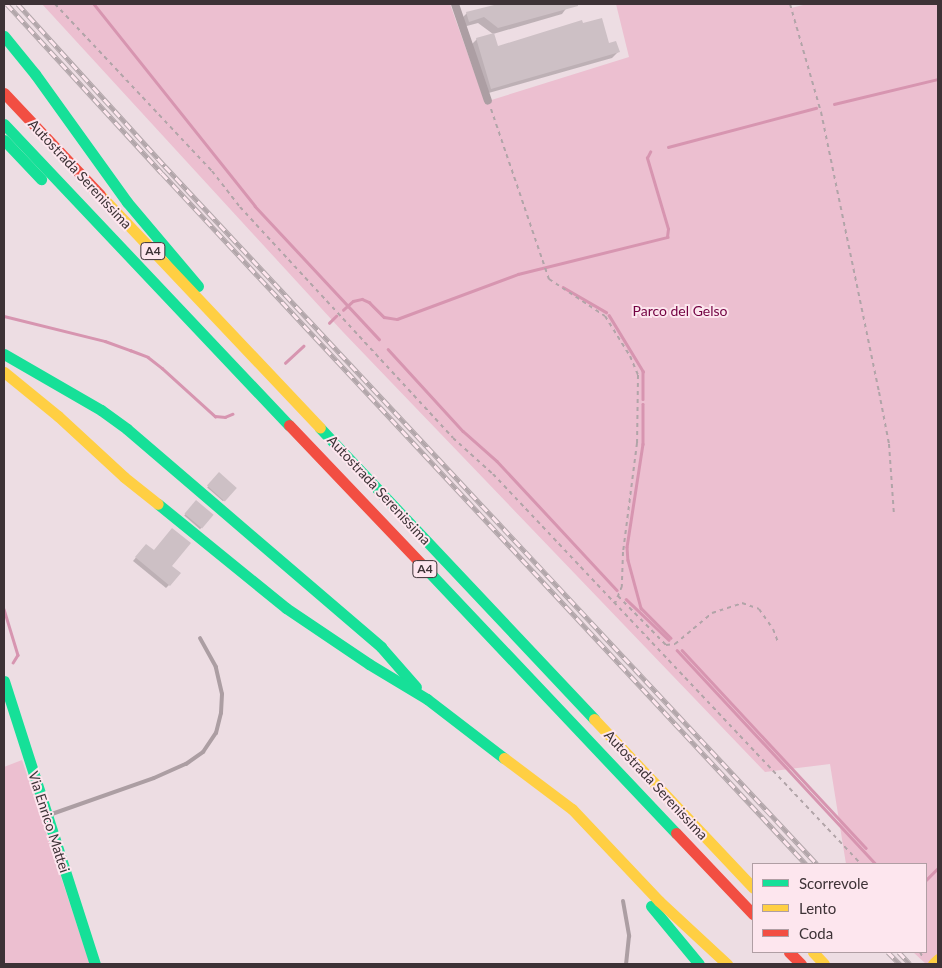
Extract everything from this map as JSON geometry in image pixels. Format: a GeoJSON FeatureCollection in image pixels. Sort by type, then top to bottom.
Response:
{"type":"FeatureCollection","features":[{"type":"Feature","properties":{"kind":"main road"},"geometry":{"type":"LineString","coordinates":[[4,36],[36,74],[127,202],[302,409]]}},
{"type":"Feature","properties":{"kind":"main road","name":"Autostrada Serenissima"},"geometry":{"type":"LineString","coordinates":[[4,93],[752,887]]}},
{"type":"Feature","properties":{"kind":"main road","name":"Autostrada Serenissima"},"geometry":{"type":"LineString","coordinates":[[4,124],[97,225],[752,913]]}},
{"type":"Feature","properties":{"kind":"main road"},"geometry":{"type":"LineString","coordinates":[[4,140],[44,182],[97,225]]}},
{"type":"Feature","properties":{"kind":"main road"},"geometry":{"type":"LineString","coordinates":[[4,354],[101,410],[126,430],[358,626],[381,647],[427,699]]}},
{"type":"Feature","properties":{"kind":"main road"},"geometry":{"type":"LineString","coordinates":[[4,372],[58,416],[124,477],[286,608],[369,664],[427,699],[572,809],[659,901],[727,964]]}},
{"type":"Feature","properties":{"kind":"main road","name":"Via Enrico Mattei"},"geometry":{"type":"LineString","coordinates":[[4,681],[95,964]]}},
{"type":"Feature","properties":{"kind":"main road"},"geometry":{"type":"LineString","coordinates":[[515,766],[651,906],[714,964]]}},
{"type":"Feature","properties":{"kind":"main road"},"geometry":{"type":"LineString","coordinates":[[651,906],[699,964]]}},
{"type":"Feature","properties":{"kind":"main road"},"geometry":{"type":"LineString","coordinates":[[790,953],[801,964]]}},
{"type":"Feature","properties":{"kind":"main road"},"geometry":{"type":"LineString","coordinates":[[814,953],[824,964]]}},
{"type":"Feature","properties":{"kind":"main road"},"geometry":{"type":"LineString","coordinates":[[933,964],[938,958]]}},
{"type":"Feature","properties":{"kind":"street"},"geometry":{"type":"LineString","coordinates":[[455,4],[488,101]]}},
{"type":"Feature","properties":{"kind":"lane"},"geometry":{"type":"LineString","coordinates":[[47,816],[162,774],[186,764],[203,752],[216,733],[221,713],[222,694],[216,667],[200,638]]}},
{"type":"Feature","properties":{"kind":"lane"},"geometry":{"type":"LineString","coordinates":[[623,901],[629,936],[626,964]]}},
{"type":"Feature","properties":{"kind":"path"},"geometry":{"type":"LineString","coordinates":[[55,4],[212,171],[240,207],[446,431],[493,474],[860,863]]}},
{"type":"Feature","properties":{"kind":"path"},"geometry":{"type":"LineString","coordinates":[[790,4],[821,112],[879,392],[889,444],[894,515]]}},
{"type":"Feature","properties":{"kind":"path"},"geometry":{"type":"LineString","coordinates":[[488,101],[542,262],[551,283],[605,316],[630,356],[638,375],[637,443],[623,544],[622,586],[615,603]]}},
{"type":"Feature","properties":{"kind":"path"},"geometry":{"type":"LineString","coordinates":[[618,596],[666,645],[675,644],[712,613],[742,603],[758,609],[773,629],[778,642]]}},
{"type":"Feature","properties":{"kind":"green space","name":"Parco del Gelso"},"geometry":{"type":"Polygon","coordinates":[[[42,4],[450,4],[485,102],[629,57],[616,4],[790,4],[791,8],[807,4],[938,4],[938,964],[926,964],[914,953],[927,953],[927,863],[846,863],[830,764],[765,772],[343,332],[42,4]]]}},
{"type":"Feature","properties":{"kind":"green space"},"geometry":{"type":"Polygon","coordinates":[[[22,760],[90,964],[4,964],[4,767],[22,760]]]}},
{"type":"Feature","properties":{"kind":"building"},"geometry":{"type":"Polygon","coordinates":[[[498,4],[578,4],[578,6],[498,28],[484,17],[469,22],[466,12],[498,4]]]}},
{"type":"Feature","properties":{"kind":"building"},"geometry":{"type":"Polygon","coordinates":[[[602,18],[609,43],[616,41],[620,52],[491,89],[476,38],[494,33],[498,46],[582,20],[583,23],[602,18]]]}},
{"type":"Feature","properties":{"kind":"building"},"geometry":{"type":"Polygon","coordinates":[[[219,472],[237,488],[225,501],[207,485],[219,472]]]}},
{"type":"Feature","properties":{"kind":"building"},"geometry":{"type":"Polygon","coordinates":[[[196,500],[214,515],[202,529],[184,514],[196,500]]]}},
{"type":"Feature","properties":{"kind":"building"},"geometry":{"type":"Polygon","coordinates":[[[172,528],[191,543],[172,566],[181,573],[170,586],[135,557],[146,544],[154,550],[172,528]]]}},
{"type":"Feature","properties":{"kind":"waterway"},"geometry":{"type":"LineString","coordinates":[[94,4],[255,206],[379,339]]}},
{"type":"Feature","properties":{"kind":"waterway"},"geometry":{"type":"LineString","coordinates":[[834,104],[938,79]]}},
{"type":"Feature","properties":{"kind":"waterway"},"geometry":{"type":"LineString","coordinates":[[668,147],[816,108]]}},
{"type":"Feature","properties":{"kind":"waterway"},"geometry":{"type":"LineString","coordinates":[[343,310],[353,301],[362,299],[369,302],[384,317],[397,319],[518,274],[667,237],[668,229],[647,158],[650,152]]}},
{"type":"Feature","properties":{"kind":"waterway"},"geometry":{"type":"LineString","coordinates":[[563,287],[606,312]]}},
{"type":"Feature","properties":{"kind":"waterway"},"geometry":{"type":"LineString","coordinates":[[609,315],[643,371],[643,399]]}},
{"type":"Feature","properties":{"kind":"waterway"},"geometry":{"type":"LineString","coordinates":[[4,316],[105,341],[148,357],[215,416],[225,417],[232,414]]}},
{"type":"Feature","properties":{"kind":"waterway"},"geometry":{"type":"LineString","coordinates":[[329,323],[336,316]]}},
{"type":"Feature","properties":{"kind":"waterway"},"geometry":{"type":"LineString","coordinates":[[285,363],[303,346]]}},
{"type":"Feature","properties":{"kind":"waterway"},"geometry":{"type":"LineString","coordinates":[[388,349],[463,431],[497,461],[617,590]]}},
{"type":"Feature","properties":{"kind":"waterway"},"geometry":{"type":"LineString","coordinates":[[643,404],[643,444],[627,547],[628,560],[641,608],[671,638]]}},
{"type":"Feature","properties":{"kind":"waterway"},"geometry":{"type":"LineString","coordinates":[[626,599],[669,640]]}},
{"type":"Feature","properties":{"kind":"waterway"},"geometry":{"type":"LineString","coordinates":[[4,609],[18,655],[13,663]]}},
{"type":"Feature","properties":{"kind":"waterway"},"geometry":{"type":"LineString","coordinates":[[677,650],[875,863]]}},
{"type":"Feature","properties":{"kind":"waterway"},"geometry":{"type":"LineString","coordinates":[[682,650],[866,848]]}},
{"type":"Feature","properties":{"kind":"waterway"},"geometry":{"type":"LineString","coordinates":[[927,879],[938,868]]}},
{"type":"Feature","properties":{"kind":"railway"},"geometry":{"type":"LineString","coordinates":[[7,4],[805,863]]}},
{"type":"Feature","properties":{"kind":"railway"},"geometry":{"type":"LineString","coordinates":[[18,4],[165,166],[816,863]]}},
{"type":"Feature","properties":{"kind":"railway"},"geometry":{"type":"LineString","coordinates":[[889,953],[900,964]]}},
{"type":"Feature","properties":{"kind":"railway"},"geometry":{"type":"LineString","coordinates":[[900,953],[910,964]]}},
{"type":"Feature","properties":{"kind":"traffic: fast"},"geometry":{"type":"LineString","coordinates":[[4,36],[35,74],[127,202],[198,286]]}},
{"type":"Feature","properties":{"kind":"traffic: fast"},"geometry":{"type":"LineString","coordinates":[[4,124],[289,425]]}},
{"type":"Feature","properties":{"kind":"traffic: fast"},"geometry":{"type":"LineString","coordinates":[[4,140],[41,179]]}},
{"type":"Feature","properties":{"kind":"traffic: fast"},"geometry":{"type":"LineString","coordinates":[[4,354],[101,410],[127,429],[381,647],[416,687]]}},
{"type":"Feature","properties":{"kind":"traffic: fast"},"geometry":{"type":"LineString","coordinates":[[320,428],[594,719]]}},
{"type":"Feature","properties":{"kind":"traffic: fast"},"geometry":{"type":"LineString","coordinates":[[158,504],[286,608],[369,664],[427,699],[504,758]]}},
{"type":"Feature","properties":{"kind":"traffic: fast"},"geometry":{"type":"LineString","coordinates":[[428,571],[676,833]]}},
{"type":"Feature","properties":{"kind":"traffic: fast"},"geometry":{"type":"LineString","coordinates":[[4,681],[95,964]]}},
{"type":"Feature","properties":{"kind":"traffic: fast"},"geometry":{"type":"LineString","coordinates":[[651,906],[699,964]]}},
{"type":"Feature","properties":{"kind":"traffic: slow"},"geometry":{"type":"LineString","coordinates":[[100,195],[320,428]]}},
{"type":"Feature","properties":{"kind":"traffic: slow"},"geometry":{"type":"LineString","coordinates":[[4,372],[58,416],[124,477],[158,504]]}},
{"type":"Feature","properties":{"kind":"traffic: slow"},"geometry":{"type":"LineString","coordinates":[[594,719],[752,887]]}},
{"type":"Feature","properties":{"kind":"traffic: slow"},"geometry":{"type":"LineString","coordinates":[[504,758],[572,809],[659,901],[727,964]]}},
{"type":"Feature","properties":{"kind":"traffic: slow"},"geometry":{"type":"LineString","coordinates":[[814,953],[824,964]]}},
{"type":"Feature","properties":{"kind":"traffic: slow"},"geometry":{"type":"LineString","coordinates":[[933,964],[938,959]]}},
{"type":"Feature","properties":{"kind":"traffic: jam"},"geometry":{"type":"LineString","coordinates":[[4,93],[100,195]]}},
{"type":"Feature","properties":{"kind":"traffic: jam"},"geometry":{"type":"LineString","coordinates":[[289,425],[428,571]]}},
{"type":"Feature","properties":{"kind":"traffic: jam"},"geometry":{"type":"LineString","coordinates":[[676,833],[752,913]]}},
{"type":"Feature","properties":{"kind":"traffic: jam"},"geometry":{"type":"LineString","coordinates":[[790,953],[801,964]]}}]}
